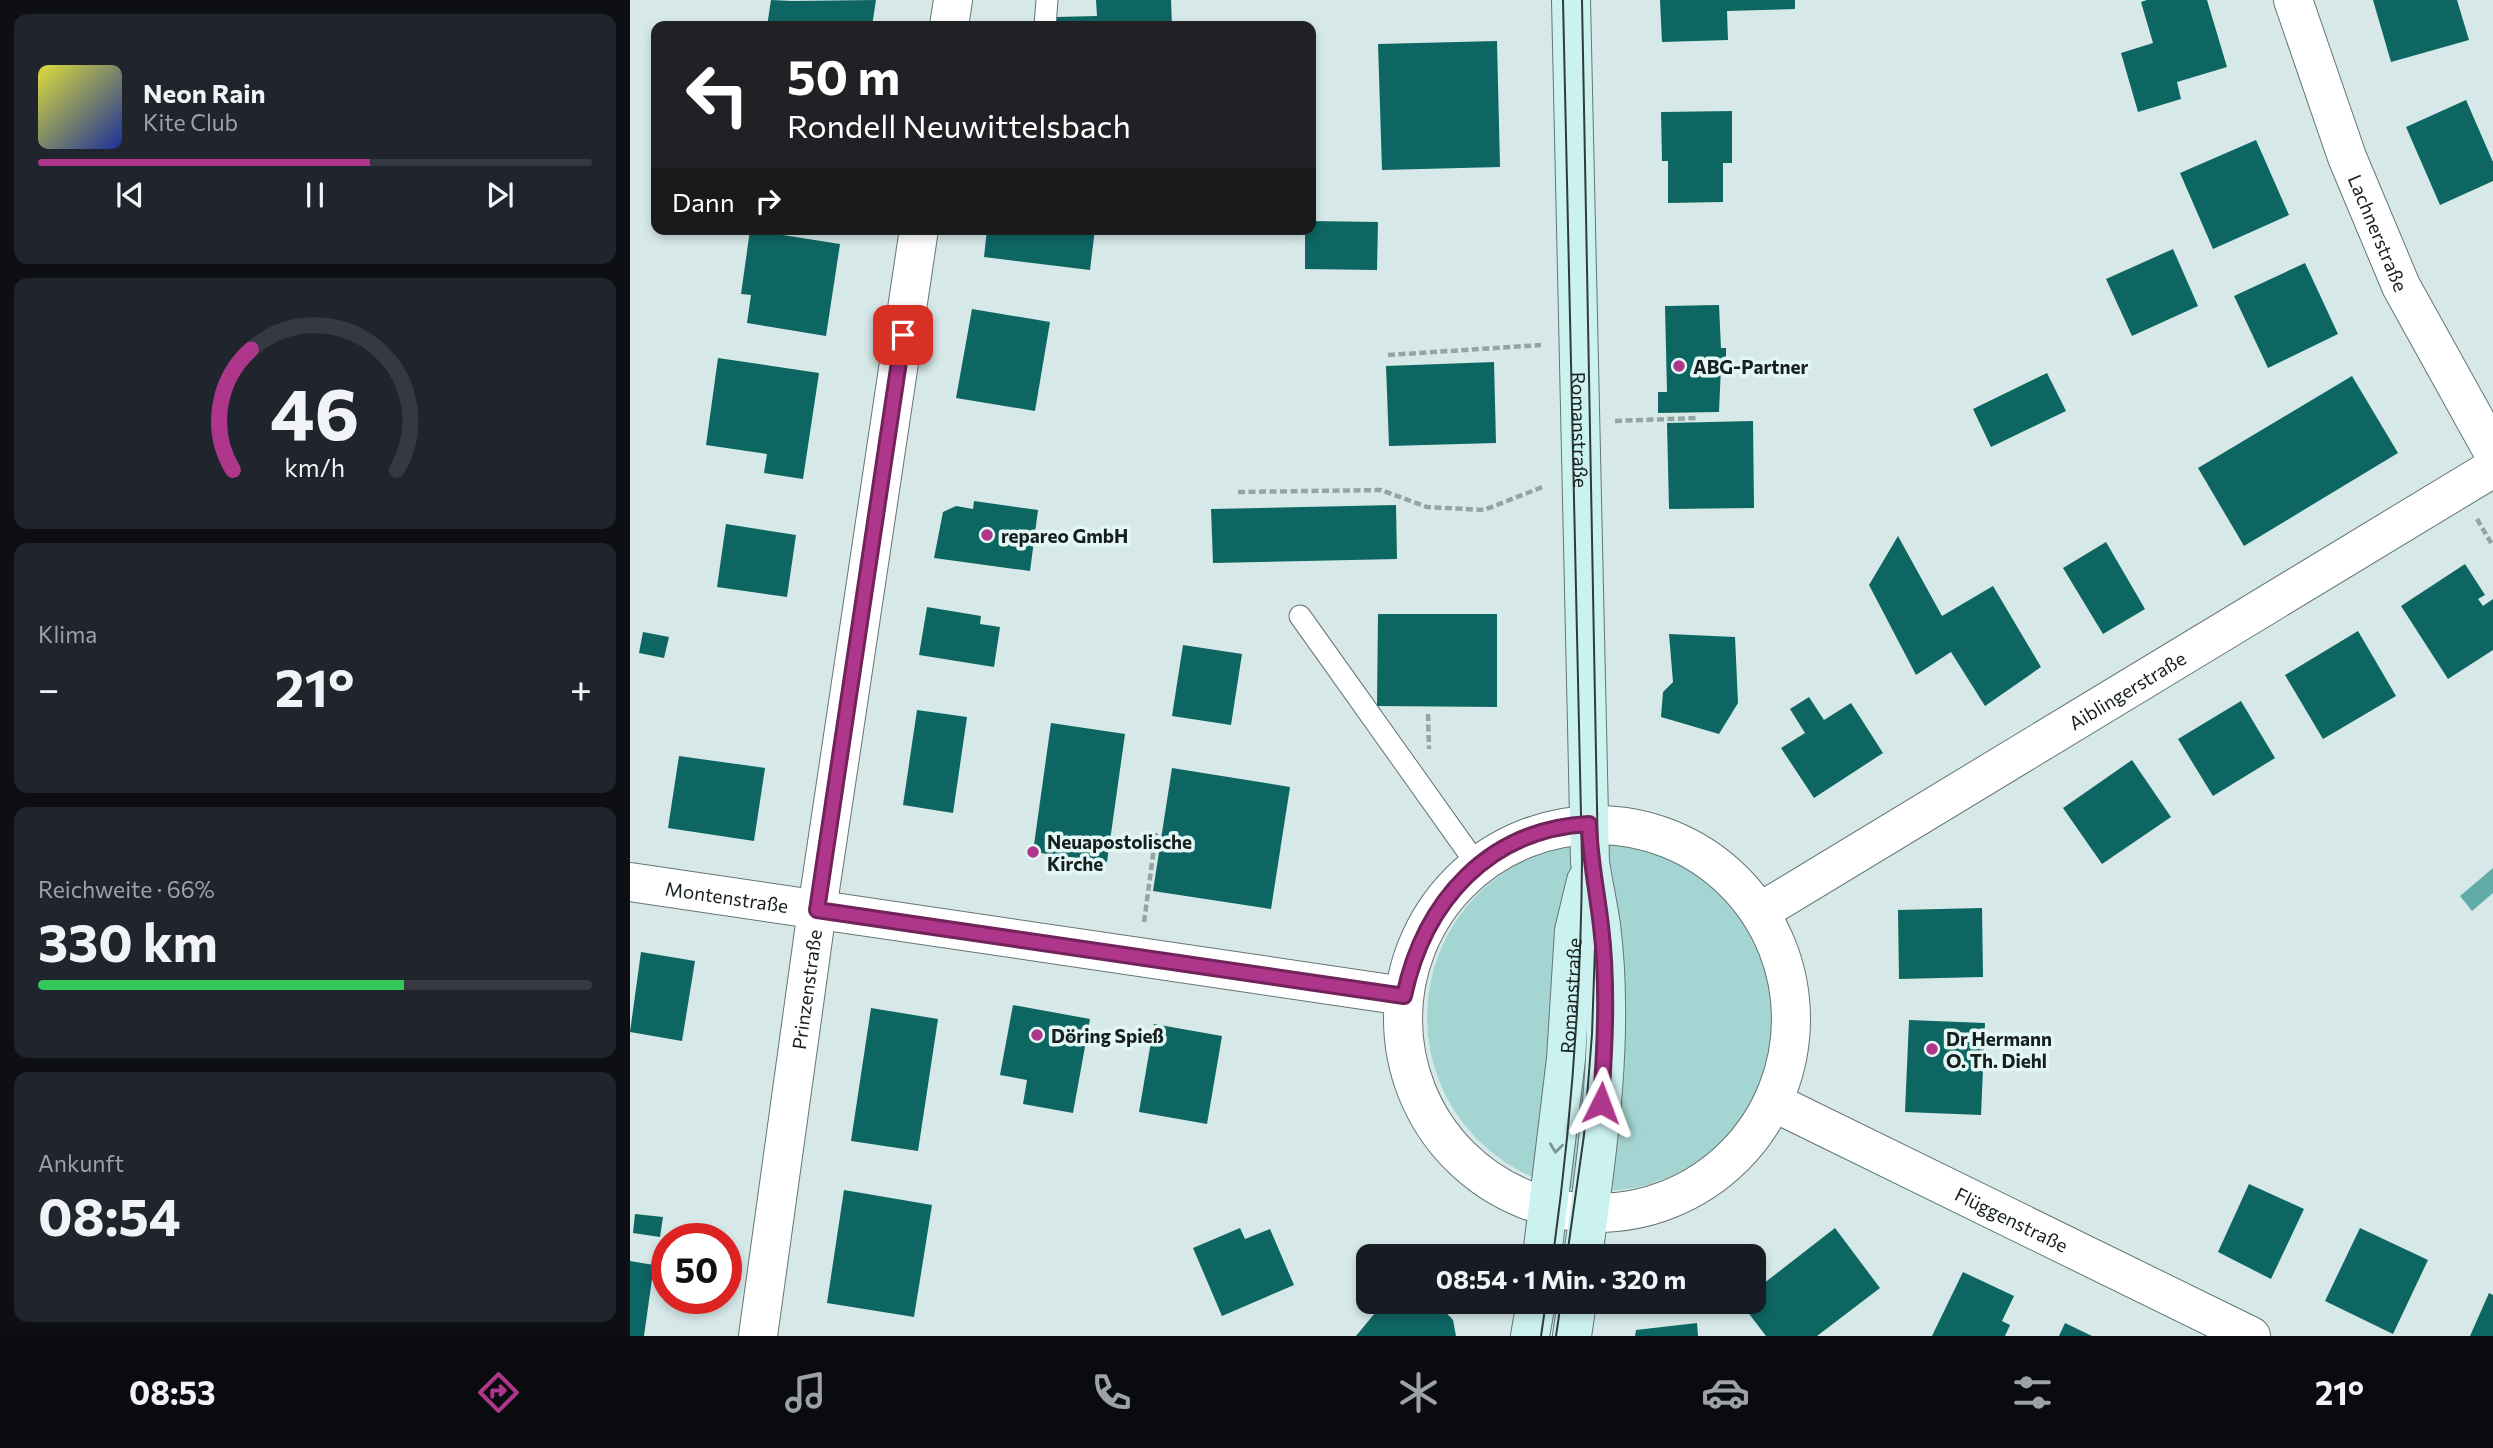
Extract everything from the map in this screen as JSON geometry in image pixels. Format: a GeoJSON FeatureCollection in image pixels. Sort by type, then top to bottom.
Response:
{"type":"FeatureCollection","features":[{"type":"Feature","properties":{"kind":"main road","name":"Romanstraße"},"geometry":{"type":"LineString","coordinates":[[1571,0],[1590,862],[1601,925],[1604,1025],[1600,1126],[1585,1244]]}},
{"type":"Feature","properties":{"kind":"main road","name":"Romanstraße"},"geometry":{"type":"LineString","coordinates":[[1544,1244],[1566,1059],[1574,931],[1590,862]]}},
{"type":"Feature","properties":{"kind":"main road"},"geometry":{"type":"LineString","coordinates":[[1531,1336],[1534,1314]]}},
{"type":"Feature","properties":{"kind":"main road"},"geometry":{"type":"LineString","coordinates":[[1572,1336],[1575,1314]]}},
{"type":"Feature","properties":{"kind":"street"},"geometry":{"type":"LineString","coordinates":[[950,21],[953,0]]}},
{"type":"Feature","properties":{"kind":"street","name":"Lachnerstraße"},"geometry":{"type":"LineString","coordinates":[[2293,0],[2347,157],[2401,286],[2493,452]]}},
{"type":"Feature","properties":{"kind":"street","name":"Prinzenstraße"},"geometry":{"type":"LineString","coordinates":[[758,1336],[817,910],[918,235]]}},
{"type":"Feature","properties":{"kind":"street","name":"Aiblingerstraße"},"geometry":{"type":"LineString","coordinates":[[1760,912],[2493,468]]}},
{"type":"Feature","properties":{"kind":"street"},"geometry":{"type":"LineString","coordinates":[[1589,824],[1622,826],[1675,841],[1723,870],[1760,912],[1781,957],[1791,1005],[1788,1054],[1773,1102],[1755,1133],[1731,1160],[1704,1182],[1672,1199],[1638,1210],[1589,1214],[1549,1208],[1490,1182],[1462,1159],[1439,1132],[1421,1101],[1409,1067],[1403,1032],[1404,996],[1411,962],[1425,930],[1443,901],[1478,866],[1524,839],[1557,829],[1589,824]]}},
{"type":"Feature","properties":{"kind":"street","name":"Montenstraße"},"geometry":{"type":"LineString","coordinates":[[630,882],[1404,996]]}},
{"type":"Feature","properties":{"kind":"street","name":"Flüggenstraße"},"geometry":{"type":"LineString","coordinates":[[1773,1102],[2251,1336]]}},
{"type":"Feature","properties":{"kind":"lane"},"geometry":{"type":"LineString","coordinates":[[1045,21],[1047,0]]}},
{"type":"Feature","properties":{"kind":"lane"},"geometry":{"type":"LineString","coordinates":[[1300,616],[1478,866]]}},
{"type":"Feature","properties":{"kind":"path"},"geometry":{"type":"LineString","coordinates":[[1388,355],[1578,342]]}},
{"type":"Feature","properties":{"kind":"path"},"geometry":{"type":"LineString","coordinates":[[1580,422],[1698,418]]}},
{"type":"Feature","properties":{"kind":"path"},"geometry":{"type":"LineString","coordinates":[[1238,492],[1381,490],[1427,507],[1484,510],[1548,485],[1582,485]]}},
{"type":"Feature","properties":{"kind":"path"},"geometry":{"type":"LineString","coordinates":[[1140,957],[1156,833]]}},
{"type":"Feature","properties":{"kind":"shaded area"},"geometry":{"type":"Polygon","coordinates":[[[1601,843],[1652,850],[1683,863],[1712,882],[1736,906],[1755,935],[1768,966],[1775,1017],[1768,1068],[1755,1099],[1736,1128],[1712,1152],[1683,1171],[1652,1184],[1601,1191],[1550,1184],[1519,1171],[1490,1152],[1466,1128],[1447,1099],[1434,1068],[1427,1017],[1434,966],[1447,935],[1466,906],[1490,882],[1519,863],[1550,850],[1601,843]]]}},
{"type":"Feature","properties":{"kind":"shaded area"},"geometry":{"type":"Polygon","coordinates":[[[2493,868],[2493,893],[2472,911],[2460,896],[2493,868]]]}},
{"type":"Feature","properties":{"kind":"building"},"geometry":{"type":"Polygon","coordinates":[[[771,0],[876,0],[873,21],[768,21],[771,0]]]}},
{"type":"Feature","properties":{"kind":"building"},"geometry":{"type":"Polygon","coordinates":[[[1096,0],[1171,0],[1172,21],[1056,21],[1056,17],[1097,16],[1096,0]]]}},
{"type":"Feature","properties":{"kind":"building"},"geometry":{"type":"Polygon","coordinates":[[[1660,0],[1795,0],[1795,9],[1727,11],[1728,40],[1662,42],[1660,0]]]}},
{"type":"Feature","properties":{"kind":"building"},"geometry":{"type":"Polygon","coordinates":[[[2207,0],[2227,67],[2177,82],[2181,99],[2138,112],[2121,53],[2153,43],[2141,2],[2207,0]]]}},
{"type":"Feature","properties":{"kind":"building"},"geometry":{"type":"Polygon","coordinates":[[[2373,0],[2457,0],[2469,40],[2391,62],[2373,0]]]}},
{"type":"Feature","properties":{"kind":"building"},"geometry":{"type":"Polygon","coordinates":[[[1497,41],[1500,167],[1382,170],[1378,44],[1497,41]]]}},
{"type":"Feature","properties":{"kind":"building"},"geometry":{"type":"Polygon","coordinates":[[[2466,100],[2493,162],[2493,181],[2440,205],[2406,127],[2466,100]]]}},
{"type":"Feature","properties":{"kind":"building"},"geometry":{"type":"Polygon","coordinates":[[[1732,111],[1732,163],[1723,163],[1723,202],[1668,203],[1668,161],[1662,161],[1661,112],[1732,111]]]}},
{"type":"Feature","properties":{"kind":"building"},"geometry":{"type":"Polygon","coordinates":[[[2256,140],[2289,215],[2213,249],[2180,173],[2256,140]]]}},
{"type":"Feature","properties":{"kind":"building"},"geometry":{"type":"Polygon","coordinates":[[[1316,221],[1378,222],[1377,270],[1305,269],[1305,235],[1316,235],[1316,221]]]}},
{"type":"Feature","properties":{"kind":"building"},"geometry":{"type":"Polygon","coordinates":[[[749,235],[782,235],[840,244],[826,336],[747,323],[751,295],[741,294],[749,235]]]}},
{"type":"Feature","properties":{"kind":"building"},"geometry":{"type":"Polygon","coordinates":[[[986,235],[1094,235],[1090,270],[984,257],[986,235]]]}},
{"type":"Feature","properties":{"kind":"building"},"geometry":{"type":"Polygon","coordinates":[[[2173,249],[2198,306],[2132,336],[2106,279],[2173,249]]]}},
{"type":"Feature","properties":{"kind":"building"},"geometry":{"type":"Polygon","coordinates":[[[2305,263],[2338,334],[2268,368],[2234,296],[2305,263]]]}},
{"type":"Feature","properties":{"kind":"building"},"geometry":{"type":"Polygon","coordinates":[[[1719,305],[1721,348],[1726,348],[1726,366],[1721,366],[1719,412],[1658,413],[1658,392],[1667,392],[1665,306],[1719,305]]]}},
{"type":"Feature","properties":{"kind":"building"},"geometry":{"type":"Polygon","coordinates":[[[972,309],[1050,322],[1035,411],[956,398],[972,309]]]}},
{"type":"Feature","properties":{"kind":"building"},"geometry":{"type":"Polygon","coordinates":[[[718,358],[819,373],[803,479],[764,473],[767,454],[706,445],[718,358]]]}},
{"type":"Feature","properties":{"kind":"building"},"geometry":{"type":"Polygon","coordinates":[[[1494,362],[1496,443],[1389,446],[1386,366],[1494,362]]]}},
{"type":"Feature","properties":{"kind":"building"},"geometry":{"type":"Polygon","coordinates":[[[2047,373],[2066,411],[1991,447],[1973,409],[2047,373]]]}},
{"type":"Feature","properties":{"kind":"building"},"geometry":{"type":"Polygon","coordinates":[[[2352,376],[2398,453],[2244,546],[2198,468],[2352,376]]]}},
{"type":"Feature","properties":{"kind":"building"},"geometry":{"type":"Polygon","coordinates":[[[1753,421],[1754,508],[1669,509],[1667,423],[1753,421]]]}},
{"type":"Feature","properties":{"kind":"building","name":"repareo GmbH"},"geometry":{"type":"Polygon","coordinates":[[[974,501],[1038,510],[1030,571],[934,558],[943,512],[956,506],[973,509],[974,501]]]}},
{"type":"Feature","properties":{"kind":"building"},"geometry":{"type":"Polygon","coordinates":[[[1396,505],[1397,559],[1213,563],[1211,509],[1396,505]]]}},
{"type":"Feature","properties":{"kind":"building"},"geometry":{"type":"Polygon","coordinates":[[[726,524],[796,535],[787,597],[717,587],[726,524]]]}},
{"type":"Feature","properties":{"kind":"building"},"geometry":{"type":"Polygon","coordinates":[[[1898,536],[1942,616],[1993,586],[2041,667],[1985,706],[1951,652],[1916,675],[1869,585],[1898,536]]]}},
{"type":"Feature","properties":{"kind":"building"},"geometry":{"type":"Polygon","coordinates":[[[2106,542],[2145,609],[2103,634],[2063,568],[2106,542]]]}},
{"type":"Feature","properties":{"kind":"building"},"geometry":{"type":"Polygon","coordinates":[[[2465,564],[2485,595],[2478,599],[2483,606],[2493,599],[2493,650],[2448,679],[2401,606],[2465,564]]]}},
{"type":"Feature","properties":{"kind":"building"},"geometry":{"type":"Polygon","coordinates":[[[927,607],[981,616],[980,624],[1000,627],[994,667],[919,655],[927,607]]]}},
{"type":"Feature","properties":{"kind":"building"},"geometry":{"type":"Polygon","coordinates":[[[1378,614],[1497,614],[1497,707],[1377,706],[1378,614]]]}},
{"type":"Feature","properties":{"kind":"building"},"geometry":{"type":"Polygon","coordinates":[[[2358,631],[2396,696],[2323,739],[2285,675],[2358,631]]]}},
{"type":"Feature","properties":{"kind":"building"},"geometry":{"type":"Polygon","coordinates":[[[643,632],[669,637],[664,658],[639,653],[643,632]]]}},
{"type":"Feature","properties":{"kind":"building"},"geometry":{"type":"Polygon","coordinates":[[[1669,634],[1735,637],[1738,703],[1719,734],[1661,717],[1663,692],[1673,682],[1669,634]]]}},
{"type":"Feature","properties":{"kind":"building"},"geometry":{"type":"Polygon","coordinates":[[[1183,645],[1242,654],[1231,725],[1172,716],[1183,645]]]}},
{"type":"Feature","properties":{"kind":"building"},"geometry":{"type":"Polygon","coordinates":[[[1809,697],[1824,720],[1851,703],[1883,753],[1814,798],[1781,748],[1805,733],[1790,709],[1809,697]]]}},
{"type":"Feature","properties":{"kind":"building"},"geometry":{"type":"Polygon","coordinates":[[[2241,701],[2275,758],[2213,796],[2178,739],[2241,701]]]}},
{"type":"Feature","properties":{"kind":"building"},"geometry":{"type":"Polygon","coordinates":[[[917,710],[967,717],[953,813],[903,805],[917,710]]]}},
{"type":"Feature","properties":{"kind":"building"},"geometry":{"type":"Polygon","coordinates":[[[1051,723],[1125,734],[1107,862],[1033,852],[1051,723]]]}},
{"type":"Feature","properties":{"kind":"building"},"geometry":{"type":"Polygon","coordinates":[[[679,756],[765,768],[754,841],[668,828],[679,756]]]}},
{"type":"Feature","properties":{"kind":"building"},"geometry":{"type":"Polygon","coordinates":[[[2132,760],[2171,817],[2102,864],[2063,808],[2132,760]]]}},
{"type":"Feature","properties":{"kind":"building"},"geometry":{"type":"Polygon","coordinates":[[[1172,768],[1290,787],[1271,909],[1153,891],[1172,768]]]}},
{"type":"Feature","properties":{"kind":"building"},"geometry":{"type":"Polygon","coordinates":[[[1982,908],[1983,977],[1899,979],[1898,910],[1982,908]]]}},
{"type":"Feature","properties":{"kind":"building"},"geometry":{"type":"Polygon","coordinates":[[[641,952],[695,961],[682,1041],[630,1032],[641,952]]]}},
{"type":"Feature","properties":{"kind":"building"},"geometry":{"type":"Polygon","coordinates":[[[1013,1005],[1090,1019],[1073,1113],[1023,1104],[1027,1080],[1000,1075],[1013,1005]]]}},
{"type":"Feature","properties":{"kind":"building"},"geometry":{"type":"Polygon","coordinates":[[[871,1008],[938,1019],[918,1151],[851,1141],[871,1008]]]}},
{"type":"Feature","properties":{"kind":"building"},"geometry":{"type":"Polygon","coordinates":[[[1909,1020],[1985,1023],[1981,1115],[1905,1112],[1909,1020]]]}},
{"type":"Feature","properties":{"kind":"building"},"geometry":{"type":"Polygon","coordinates":[[[1154,1024],[1222,1036],[1207,1124],[1139,1112],[1154,1024]]]}},
{"type":"Feature","properties":{"kind":"building"},"geometry":{"type":"Polygon","coordinates":[[[2249,1184],[2304,1209],[2271,1279],[2218,1252],[2249,1184]]]}},
{"type":"Feature","properties":{"kind":"building"},"geometry":{"type":"Polygon","coordinates":[[[844,1190],[932,1205],[914,1317],[827,1303],[844,1190]]]}},
{"type":"Feature","properties":{"kind":"building"},"geometry":{"type":"Polygon","coordinates":[[[635,1214],[663,1217],[662,1223],[651,1223],[651,1236],[633,1233],[635,1214]]]}},
{"type":"Feature","properties":{"kind":"building"},"geometry":{"type":"Polygon","coordinates":[[[1240,1228],[1245,1239],[1270,1229],[1294,1285],[1222,1316],[1193,1248],[1240,1228]]]}},
{"type":"Feature","properties":{"kind":"building"},"geometry":{"type":"Polygon","coordinates":[[[1835,1228],[1880,1288],[1817,1336],[1766,1336],[1749,1314],[1766,1314],[1766,1282],[1835,1228]]]}},
{"type":"Feature","properties":{"kind":"building"},"geometry":{"type":"Polygon","coordinates":[[[2360,1228],[2428,1260],[2393,1334],[2325,1301],[2360,1228]]]}},
{"type":"Feature","properties":{"kind":"building"},"geometry":{"type":"Polygon","coordinates":[[[630,1261],[651,1264],[651,1286],[644,1336],[630,1336],[630,1261]]]}},
{"type":"Feature","properties":{"kind":"building"},"geometry":{"type":"Polygon","coordinates":[[[1963,1272],[2014,1296],[2002,1321],[2010,1325],[2005,1336],[1932,1336],[1963,1272]]]}},
{"type":"Feature","properties":{"kind":"building"},"geometry":{"type":"Polygon","coordinates":[[[2489,1293],[2493,1295],[2493,1336],[2470,1336],[2489,1293]]]}},
{"type":"Feature","properties":{"kind":"building"},"geometry":{"type":"Polygon","coordinates":[[[1374,1314],[1447,1314],[1453,1320],[1456,1336],[1356,1336],[1374,1314]]]}},
{"type":"Feature","properties":{"kind":"building"},"geometry":{"type":"Polygon","coordinates":[[[1697,1323],[1698,1336],[1635,1336],[1636,1330],[1697,1323]]]}},
{"type":"Feature","properties":{"kind":"building"},"geometry":{"type":"Polygon","coordinates":[[[2065,1323],[2092,1336],[2059,1336],[2065,1323]]]}},
{"type":"Feature","properties":{"kind":"tram line"},"geometry":{"type":"LineString","coordinates":[[1554,1244],[1574,1059],[1582,861],[1563,0]]}},
{"type":"Feature","properties":{"kind":"tram line"},"geometry":{"type":"LineString","coordinates":[[1569,1244],[1584,1135],[1592,1034],[1598,861],[1582,0]]}},
{"type":"Feature","properties":{"kind":"tram line"},"geometry":{"type":"LineString","coordinates":[[1541,1336],[1544,1314]]}},
{"type":"Feature","properties":{"kind":"tram line"},"geometry":{"type":"LineString","coordinates":[[1556,1336],[1559,1314]]}},
{"type":"Feature","properties":{"kind":"place","name":"ABG-Partner"},"geometry":{"type":"Point","coordinates":[1679,366]}},
{"type":"Feature","properties":{"kind":"place","name":"repareo GmbH"},"geometry":{"type":"Point","coordinates":[987,535]}},
{"type":"Feature","properties":{"kind":"place","name":"Neuapostolische Kirche"},"geometry":{"type":"Point","coordinates":[1033,852]}},
{"type":"Feature","properties":{"kind":"place","name":"Döring Spieß"},"geometry":{"type":"Point","coordinates":[1037,1035]}},
{"type":"Feature","properties":{"kind":"place","name":"Dr Hermann O. Th. Diehl"},"geometry":{"type":"Point","coordinates":[1932,1049]}},
{"type":"Feature","properties":{"kind":"route"},"geometry":{"type":"LineString","coordinates":[[903,335],[817,910],[1404,996],[1411,962],[1425,930],[1443,901],[1466,875],[1493,854],[1524,839],[1557,829],[1589,824],[1590,862],[1602,946],[1604,1025],[1601,1103]]}}]}
